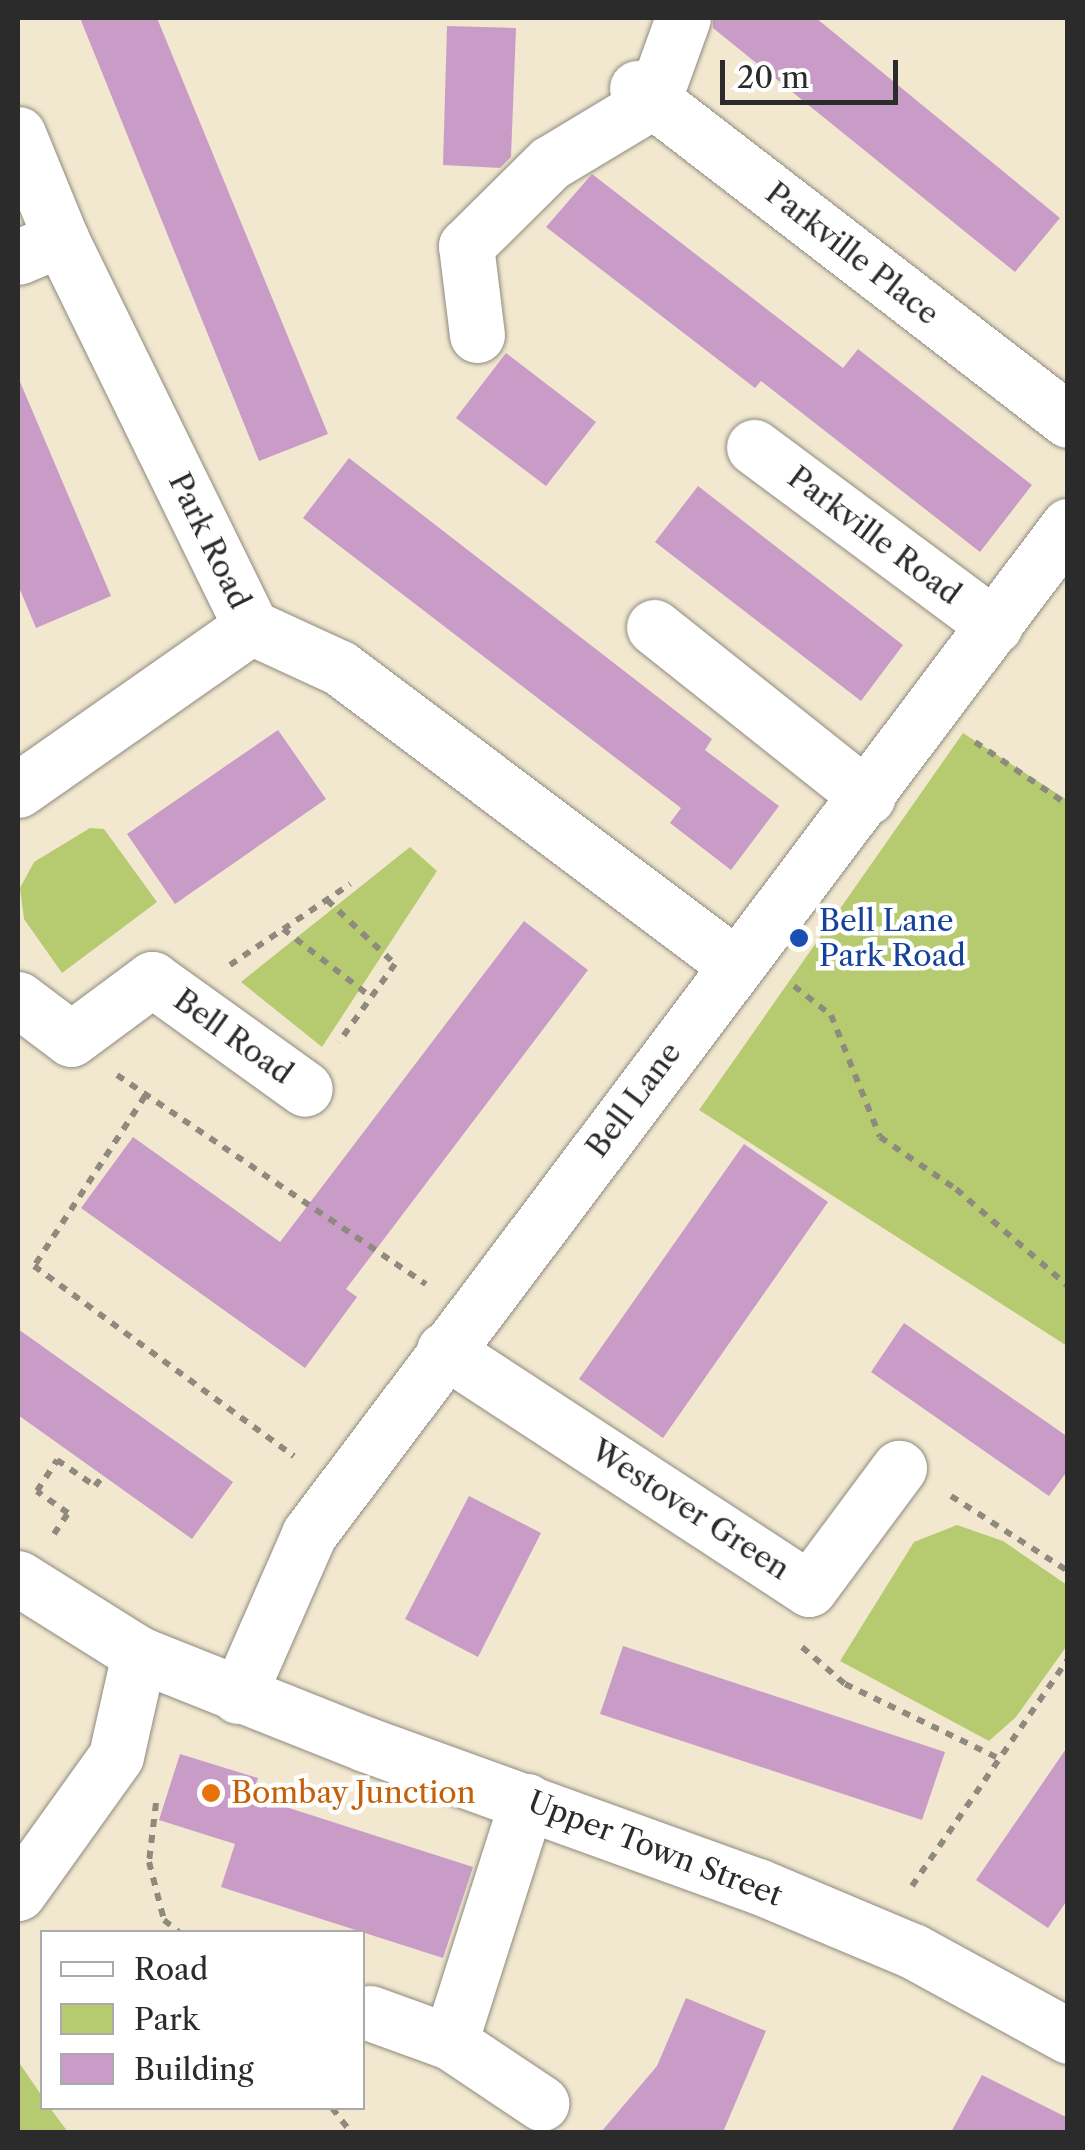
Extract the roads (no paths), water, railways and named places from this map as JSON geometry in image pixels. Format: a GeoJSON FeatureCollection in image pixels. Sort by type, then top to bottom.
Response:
{"type":"FeatureCollection","features":[{"type":"Feature","properties":{"kind":"street"},"geometry":{"type":"LineString","coordinates":[[477,335],[466,246],[550,164],[645,94],[683,18]]}},
{"type":"Feature","properties":{"kind":"street","name":"Parkville Place"},"geometry":{"type":"LineString","coordinates":[[645,94],[1068,420]]}},
{"type":"Feature","properties":{"kind":"street","name":"Park Road"},"geometry":{"type":"LineString","coordinates":[[18,134],[39,248],[251,627],[340,668],[742,957]]}},
{"type":"Feature","properties":{"kind":"street","name":"Parkville Road"},"geometry":{"type":"LineString","coordinates":[[754,446],[995,626]]}},
{"type":"Feature","properties":{"kind":"street","name":"Bell Lane"},"geometry":{"type":"LineString","coordinates":[[238,1696],[309,1534],[742,957],[933,713],[1068,526]]}},
{"type":"Feature","properties":{"kind":"street"},"geometry":{"type":"LineString","coordinates":[[18,790],[251,627]]}},
{"type":"Feature","properties":{"kind":"street"},"geometry":{"type":"LineString","coordinates":[[654,627],[868,797]]}},
{"type":"Feature","properties":{"kind":"street","name":"Bell Road"},"geometry":{"type":"LineString","coordinates":[[18,999],[71,1039],[152,979],[319,1070]]}},
{"type":"Feature","properties":{"kind":"street","name":"Westover Green"},"geometry":{"type":"LineString","coordinates":[[458,1333],[810,1588],[899,1468]]}},
{"type":"Feature","properties":{"kind":"street","name":"Upper Town Street"},"geometry":{"type":"LineString","coordinates":[[32,1560],[140,1654],[238,1696],[527,1801],[913,1951],[1068,2036]]}},
{"type":"Feature","properties":{"kind":"street"},"geometry":{"type":"LineString","coordinates":[[18,1893],[116,1756],[140,1654]]}},
{"type":"Feature","properties":{"kind":"street"},"geometry":{"type":"LineString","coordinates":[[450,2042],[527,1801]]}},
{"type":"Feature","properties":{"kind":"street"},"geometry":{"type":"LineString","coordinates":[[370,2012],[450,2042],[541,2103]]}},
{"type":"Feature","properties":{"kind":"place","name":"Bell Lane Park Road"},"geometry":{"type":"Point","coordinates":[799,938]}},
{"type":"Feature","properties":{"kind":"place","name":"Bombay Junction"},"geometry":{"type":"Point","coordinates":[211,1793]}}]}
